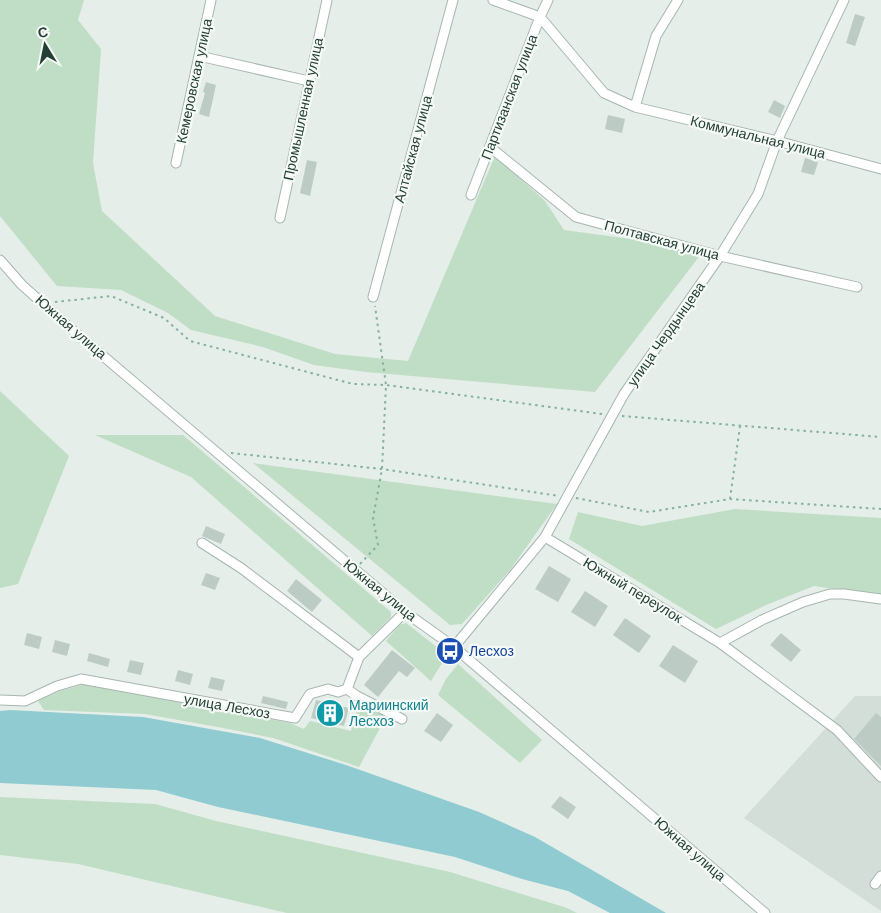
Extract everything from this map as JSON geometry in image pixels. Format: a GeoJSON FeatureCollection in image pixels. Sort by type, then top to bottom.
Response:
{"type":"FeatureCollection","features":[{"type":"Feature","properties":{"kind":"street","name":"Кемеровская улица"},"geometry":{"type":"LineString","coordinates":[[176,163],[212,0]]}},
{"type":"Feature","properties":{"kind":"street","name":"Промышленная улица"},"geometry":{"type":"LineString","coordinates":[[280,218],[326,0]]}},
{"type":"Feature","properties":{"kind":"street","name":"Алтайская улица"},"geometry":{"type":"LineString","coordinates":[[373,297],[453,0]]}},
{"type":"Feature","properties":{"kind":"street"},"geometry":{"type":"LineString","coordinates":[[494,0],[540,17]]}},
{"type":"Feature","properties":{"kind":"street","name":"Партизанская улица"},"geometry":{"type":"LineString","coordinates":[[470,194],[548,0]]}},
{"type":"Feature","properties":{"kind":"street"},"geometry":{"type":"LineString","coordinates":[[635,107],[656,36],[678,0]]}},
{"type":"Feature","properties":{"kind":"street","name":"улица Чердынцева"},"geometry":{"type":"LineString","coordinates":[[454,647],[545,538],[624,394],[720,256],[758,194],[777,141],[844,0]]}},
{"type":"Feature","properties":{"kind":"street","name":"Коммунальная улица"},"geometry":{"type":"LineString","coordinates":[[540,17],[604,93],[635,107],[777,141],[881,169]]}},
{"type":"Feature","properties":{"kind":"street"},"geometry":{"type":"LineString","coordinates":[[199,56],[309,81]]}},
{"type":"Feature","properties":{"kind":"street","name":"Полтавская улица"},"geometry":{"type":"LineString","coordinates":[[490,147],[576,218],[720,256],[857,286]]}},
{"type":"Feature","properties":{"kind":"street","name":"Южная улица"},"geometry":{"type":"LineString","coordinates":[[0,260],[22,285],[216,452],[405,612],[454,647],[764,913]]}},
{"type":"Feature","properties":{"kind":"street","name":"Южный переулок"},"geometry":{"type":"LineString","coordinates":[[545,538],[720,643],[837,730],[881,777]]}},
{"type":"Feature","properties":{"kind":"street"},"geometry":{"type":"LineString","coordinates":[[202,543],[248,573],[359,657]]}},
{"type":"Feature","properties":{"kind":"street"},"geometry":{"type":"LineString","coordinates":[[720,643],[762,620],[803,602],[830,594],[881,599]]}},
{"type":"Feature","properties":{"kind":"street"},"geometry":{"type":"LineString","coordinates":[[402,719],[356,696],[348,689],[359,657],[405,612]]}},
{"type":"Feature","properties":{"kind":"street","name":"улица Лесхоз"},"geometry":{"type":"LineString","coordinates":[[0,700],[25,701],[57,686],[81,679],[295,718],[310,694],[328,689],[338,692],[348,689]]}},
{"type":"Feature","properties":{"kind":"street"},"geometry":{"type":"LineString","coordinates":[[875,884],[881,876]]}},
{"type":"Feature","properties":{"kind":"path"},"geometry":{"type":"LineString","coordinates":[[43,303],[111,296],[164,318],[190,340],[353,384],[386,385],[612,416],[881,437]]}},
{"type":"Feature","properties":{"kind":"path"},"geometry":{"type":"LineString","coordinates":[[354,569],[378,545],[373,518],[382,469],[386,385],[373,297]]}},
{"type":"Feature","properties":{"kind":"path"},"geometry":{"type":"LineString","coordinates":[[730,499],[740,426]]}},
{"type":"Feature","properties":{"kind":"path"},"geometry":{"type":"LineString","coordinates":[[216,452],[382,469],[568,497],[649,512],[730,499],[881,509]]}},
{"type":"Feature","properties":{"kind":"shaded area"},"geometry":{"type":"Polygon","coordinates":[[[855,696],[881,696],[881,911],[744,818],[855,696]]]}},
{"type":"Feature","properties":{"kind":"green space"},"geometry":{"type":"Polygon","coordinates":[[[0,0],[84,0],[78,20],[101,49],[93,163],[102,211],[215,316],[335,354],[408,361],[495,156],[545,201],[564,230],[705,249],[595,392],[366,372],[314,365],[263,347],[191,330],[168,313],[121,290],[57,286],[0,216],[0,0]]]}},
{"type":"Feature","properties":{"kind":"green space"},"geometry":{"type":"Polygon","coordinates":[[[0,391],[69,456],[18,584],[0,588],[0,391]]]}},
{"type":"Feature","properties":{"kind":"green space"},"geometry":{"type":"Polygon","coordinates":[[[95,435],[183,435],[391,612],[391,617],[372,636],[191,477],[95,435]]]}},
{"type":"Feature","properties":{"kind":"green space"},"geometry":{"type":"Polygon","coordinates":[[[253,463],[557,504],[510,570],[462,624],[450,625],[253,463]]]}},
{"type":"Feature","properties":{"kind":"green space"},"geometry":{"type":"Polygon","coordinates":[[[735,509],[881,518],[881,596],[814,586],[766,605],[716,629],[569,539],[578,512],[642,526],[735,509]]]}},
{"type":"Feature","properties":{"kind":"green space"},"geometry":{"type":"Polygon","coordinates":[[[406,623],[447,655],[431,681],[386,641],[399,625],[406,623]]]}},
{"type":"Feature","properties":{"kind":"green space"},"geometry":{"type":"Polygon","coordinates":[[[458,664],[542,740],[520,763],[438,695],[446,679],[458,664]]]}},
{"type":"Feature","properties":{"kind":"green space"},"geometry":{"type":"Polygon","coordinates":[[[85,684],[290,723],[304,729],[310,721],[351,731],[358,707],[372,707],[386,717],[359,767],[273,738],[145,714],[44,710],[38,701],[60,691],[85,684]]]}},
{"type":"Feature","properties":{"kind":"green space"},"geometry":{"type":"Polygon","coordinates":[[[0,797],[155,804],[216,821],[450,872],[567,908],[577,913],[287,913],[78,864],[0,855],[0,797]]]}},
{"type":"Feature","properties":{"kind":"water"},"geometry":{"type":"Polygon","coordinates":[[[0,711],[143,717],[260,738],[346,765],[479,812],[535,837],[666,913],[610,913],[568,891],[522,879],[455,857],[218,807],[156,790],[0,783],[0,711]]]}},
{"type":"Feature","properties":{"kind":"building"},"geometry":{"type":"Polygon","coordinates":[[[855,14],[865,17],[855,46],[846,43],[855,14]]]}},
{"type":"Feature","properties":{"kind":"building"},"geometry":{"type":"Polygon","coordinates":[[[206,82],[216,85],[209,117],[199,114],[206,82]]]}},
{"type":"Feature","properties":{"kind":"building"},"geometry":{"type":"Polygon","coordinates":[[[774,100],[785,106],[780,118],[768,112],[774,100]]]}},
{"type":"Feature","properties":{"kind":"building"},"geometry":{"type":"Polygon","coordinates":[[[608,115],[625,119],[622,133],[605,129],[608,115]]]}},
{"type":"Feature","properties":{"kind":"building"},"geometry":{"type":"Polygon","coordinates":[[[805,158],[818,162],[814,175],[801,172],[805,158]]]}},
{"type":"Feature","properties":{"kind":"building"},"geometry":{"type":"Polygon","coordinates":[[[307,160],[317,162],[310,196],[300,193],[307,160]]]}},
{"type":"Feature","properties":{"kind":"building"},"geometry":{"type":"Polygon","coordinates":[[[206,526],[225,534],[221,544],[202,536],[206,526]]]}},
{"type":"Feature","properties":{"kind":"building"},"geometry":{"type":"Polygon","coordinates":[[[549,566],[571,579],[558,602],[535,589],[549,566]]]}},
{"type":"Feature","properties":{"kind":"building"},"geometry":{"type":"Polygon","coordinates":[[[206,573],[220,578],[215,590],[201,585],[206,573]]]}},
{"type":"Feature","properties":{"kind":"building"},"geometry":{"type":"Polygon","coordinates":[[[296,579],[322,600],[312,612],[287,591],[296,579]]]}},
{"type":"Feature","properties":{"kind":"building"},"geometry":{"type":"Polygon","coordinates":[[[585,591],[608,606],[595,627],[571,612],[585,591]]]}},
{"type":"Feature","properties":{"kind":"building"},"geometry":{"type":"Polygon","coordinates":[[[625,618],[651,636],[639,653],[613,635],[625,618]]]}},
{"type":"Feature","properties":{"kind":"building"},"geometry":{"type":"Polygon","coordinates":[[[27,633],[42,637],[39,649],[24,645],[27,633]]]}},
{"type":"Feature","properties":{"kind":"building"},"geometry":{"type":"Polygon","coordinates":[[[781,633],[801,650],[791,662],[770,645],[781,633]]]}},
{"type":"Feature","properties":{"kind":"building"},"geometry":{"type":"Polygon","coordinates":[[[55,640],[70,644],[67,656],[52,652],[55,640]]]}},
{"type":"Feature","properties":{"kind":"building"},"geometry":{"type":"Polygon","coordinates":[[[673,645],[698,661],[685,683],[659,666],[673,645]]]}},
{"type":"Feature","properties":{"kind":"building"},"geometry":{"type":"Polygon","coordinates":[[[392,650],[415,668],[407,677],[399,671],[378,697],[364,685],[392,650]]]}},
{"type":"Feature","properties":{"kind":"building"},"geometry":{"type":"Polygon","coordinates":[[[89,653],[110,659],[108,667],[87,661],[89,653]]]}},
{"type":"Feature","properties":{"kind":"building"},"geometry":{"type":"Polygon","coordinates":[[[130,660],[144,663],[141,675],[127,672],[130,660]]]}},
{"type":"Feature","properties":{"kind":"building"},"geometry":{"type":"Polygon","coordinates":[[[178,670],[193,674],[190,685],[175,681],[178,670]]]}},
{"type":"Feature","properties":{"kind":"building"},"geometry":{"type":"Polygon","coordinates":[[[211,677],[225,680],[222,691],[208,688],[211,677]]]}},
{"type":"Feature","properties":{"kind":"building"},"geometry":{"type":"Polygon","coordinates":[[[263,696],[288,702],[286,709],[261,703],[263,696]]]}},
{"type":"Feature","properties":{"kind":"building","name":"Мариинский Лесхоз"},"geometry":{"type":"Polygon","coordinates":[[[316,700],[349,708],[344,726],[311,718],[316,700]]]}},
{"type":"Feature","properties":{"kind":"building"},"geometry":{"type":"Polygon","coordinates":[[[437,713],[453,725],[441,742],[424,731],[437,713]]]}},
{"type":"Feature","properties":{"kind":"building"},"geometry":{"type":"Polygon","coordinates":[[[876,713],[881,717],[881,766],[854,739],[876,713]]]}},
{"type":"Feature","properties":{"kind":"building"},"geometry":{"type":"Polygon","coordinates":[[[560,796],[576,807],[568,819],[551,807],[560,796]]]}},
{"type":"Feature","properties":{"kind":"place","name":"Лесхоз"},"geometry":{"type":"Point","coordinates":[450,651]}},
{"type":"Feature","properties":{"kind":"place","name":"Мариинский Лесхоз"},"geometry":{"type":"Point","coordinates":[330,713]}}]}
